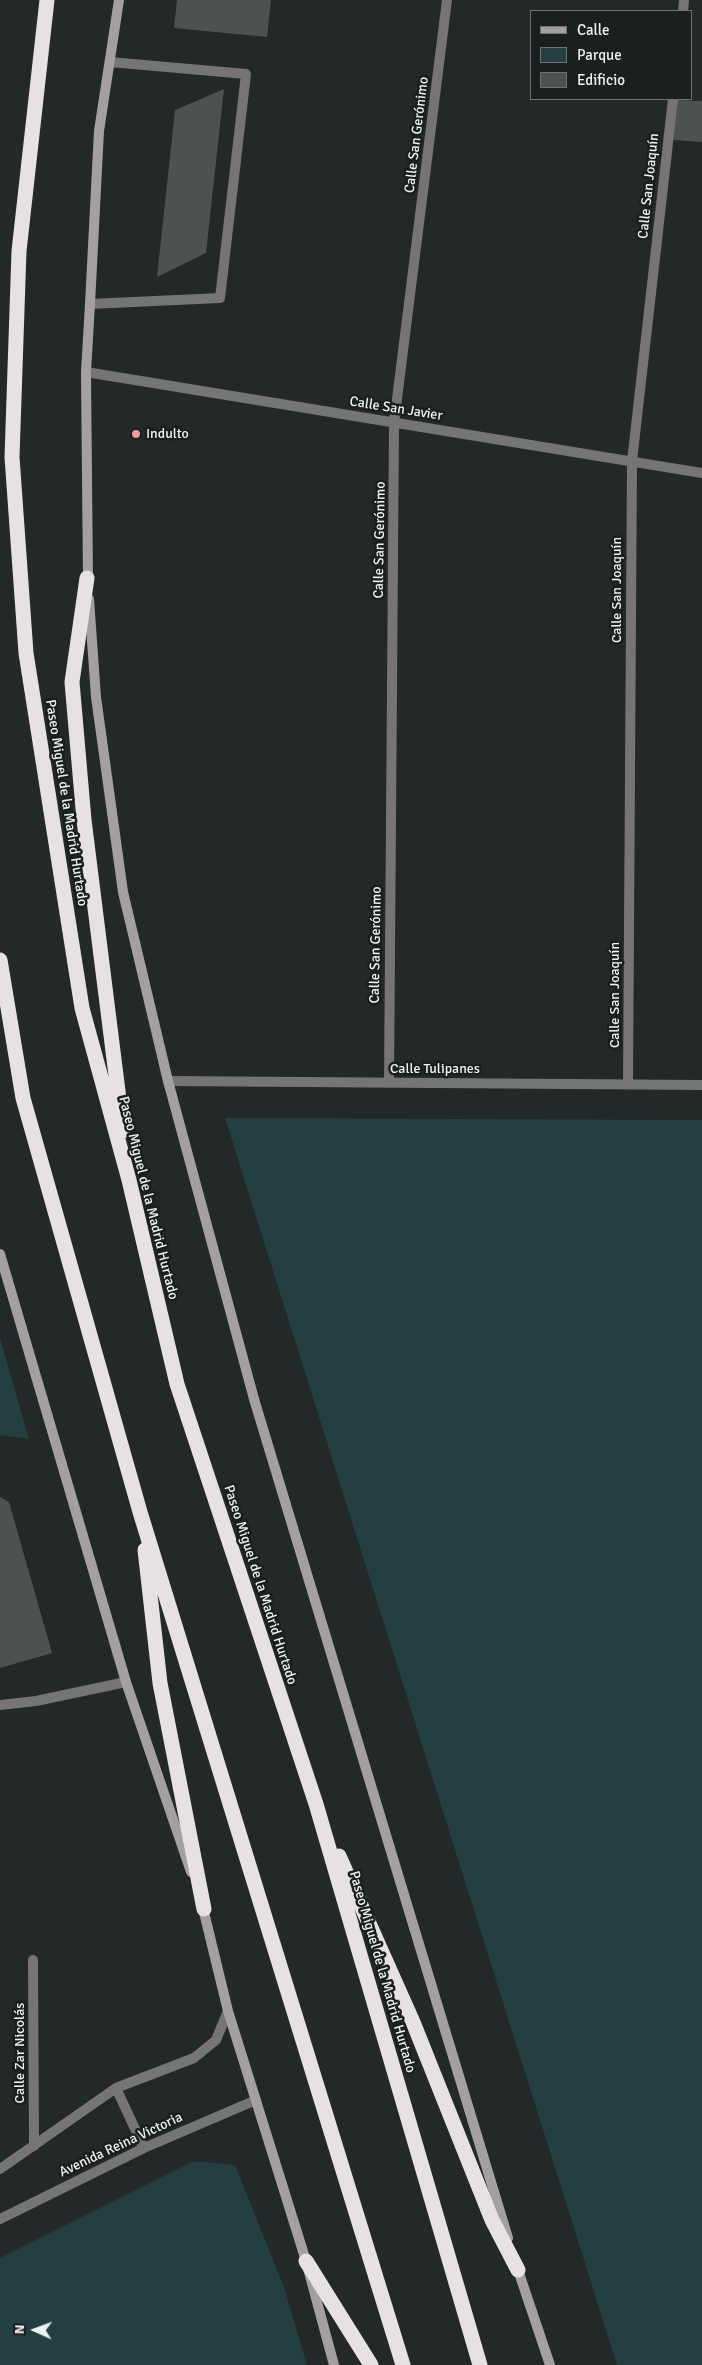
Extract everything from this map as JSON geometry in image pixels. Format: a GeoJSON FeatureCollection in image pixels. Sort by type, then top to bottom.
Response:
{"type":"FeatureCollection","features":[{"type":"Feature","properties":{"kind":"highway","name":"Paseo Miguel de la Madrid Hurtado"},"geometry":{"type":"LineString","coordinates":[[46,0],[19,251],[12,467],[26,653],[80,998],[129,1180],[177,1384],[316,1804],[480,2365]]}},
{"type":"Feature","properties":{"kind":"highway"},"geometry":{"type":"LineString","coordinates":[[87,578],[72,682],[84,820],[129,1180]]}},
{"type":"Feature","properties":{"kind":"highway"},"geometry":{"type":"LineString","coordinates":[[0,960],[23,1098],[140,1512],[402,2365]]}},
{"type":"Feature","properties":{"kind":"highway"},"geometry":{"type":"LineString","coordinates":[[140,1512],[160,1683],[204,1909]]}},
{"type":"Feature","properties":{"kind":"highway"},"geometry":{"type":"LineString","coordinates":[[316,1804],[413,2022],[492,2220],[518,2270]]}},
{"type":"Feature","properties":{"kind":"highway"},"geometry":{"type":"LineString","coordinates":[[306,2261],[371,2365]]}},
{"type":"Feature","properties":{"kind":"street"},"geometry":{"type":"LineString","coordinates":[[119,0],[100,131],[86,372],[87,578],[96,697],[122,892],[168,1081],[254,1399],[469,2116],[550,2365]]}},
{"type":"Feature","properties":{"kind":"street","name":"Calle San Gerónimo"},"geometry":{"type":"LineString","coordinates":[[389,1083],[394,423],[447,0]]}},
{"type":"Feature","properties":{"kind":"street"},"geometry":{"type":"LineString","coordinates":[[90,304],[220,298],[246,74],[110,62]]}},
{"type":"Feature","properties":{"kind":"street","name":"Calle San Joaquín"},"geometry":{"type":"LineString","coordinates":[[628,1084],[632,461],[673,100]]}},
{"type":"Feature","properties":{"kind":"street","name":"Calle San Javier"},"geometry":{"type":"LineString","coordinates":[[86,372],[702,473]]}},
{"type":"Feature","properties":{"kind":"street","name":"Calle Tulipanes"},"geometry":{"type":"LineString","coordinates":[[168,1081],[702,1085]]}},
{"type":"Feature","properties":{"kind":"street"},"geometry":{"type":"LineString","coordinates":[[0,1254],[126,1682],[204,1909],[228,2011],[306,2261],[334,2365]]}},
{"type":"Feature","properties":{"kind":"street"},"geometry":{"type":"LineString","coordinates":[[0,1705],[36,1701],[126,1682]]}},
{"type":"Feature","properties":{"kind":"street","name":"Calle Zar Nicolás"},"geometry":{"type":"LineString","coordinates":[[33,1960],[34,2146]]}},
{"type":"Feature","properties":{"kind":"street"},"geometry":{"type":"LineString","coordinates":[[0,2169],[116,2088],[194,2058],[216,2040],[228,2011]]}},
{"type":"Feature","properties":{"kind":"street"},"geometry":{"type":"LineString","coordinates":[[116,2088],[144,2148]]}},
{"type":"Feature","properties":{"kind":"street","name":"Avenida Reina Victoria"},"geometry":{"type":"LineString","coordinates":[[0,2219],[144,2148],[256,2100]]}},
{"type":"Feature","properties":{"kind":"green space"},"geometry":{"type":"Polygon","coordinates":[[[225,1118],[702,1120],[702,2365],[617,2365],[225,1118]]]}},
{"type":"Feature","properties":{"kind":"green space"},"geometry":{"type":"Polygon","coordinates":[[[0,1338],[29,1439],[0,1435],[0,1338]]]}},
{"type":"Feature","properties":{"kind":"green space"},"geometry":{"type":"Polygon","coordinates":[[[194,2161],[235,2165],[284,2287],[307,2365],[0,2365],[0,2258],[194,2161]]]}},
{"type":"Feature","properties":{"kind":"building"},"geometry":{"type":"Polygon","coordinates":[[[177,0],[271,0],[267,37],[174,28],[177,0]]]}},
{"type":"Feature","properties":{"kind":"building"},"geometry":{"type":"Polygon","coordinates":[[[224,89],[206,253],[157,277],[175,110],[224,89]]]}},
{"type":"Feature","properties":{"kind":"building"},"geometry":{"type":"Polygon","coordinates":[[[676,100],[702,101],[702,142],[673,140],[676,100]]]}},
{"type":"Feature","properties":{"kind":"building"},"geometry":{"type":"Polygon","coordinates":[[[0,1497],[9,1502],[52,1653],[0,1668],[0,1497]]]}},
{"type":"Feature","properties":{"kind":"place","name":"Indulto"},"geometry":{"type":"Point","coordinates":[136,434]}}]}
